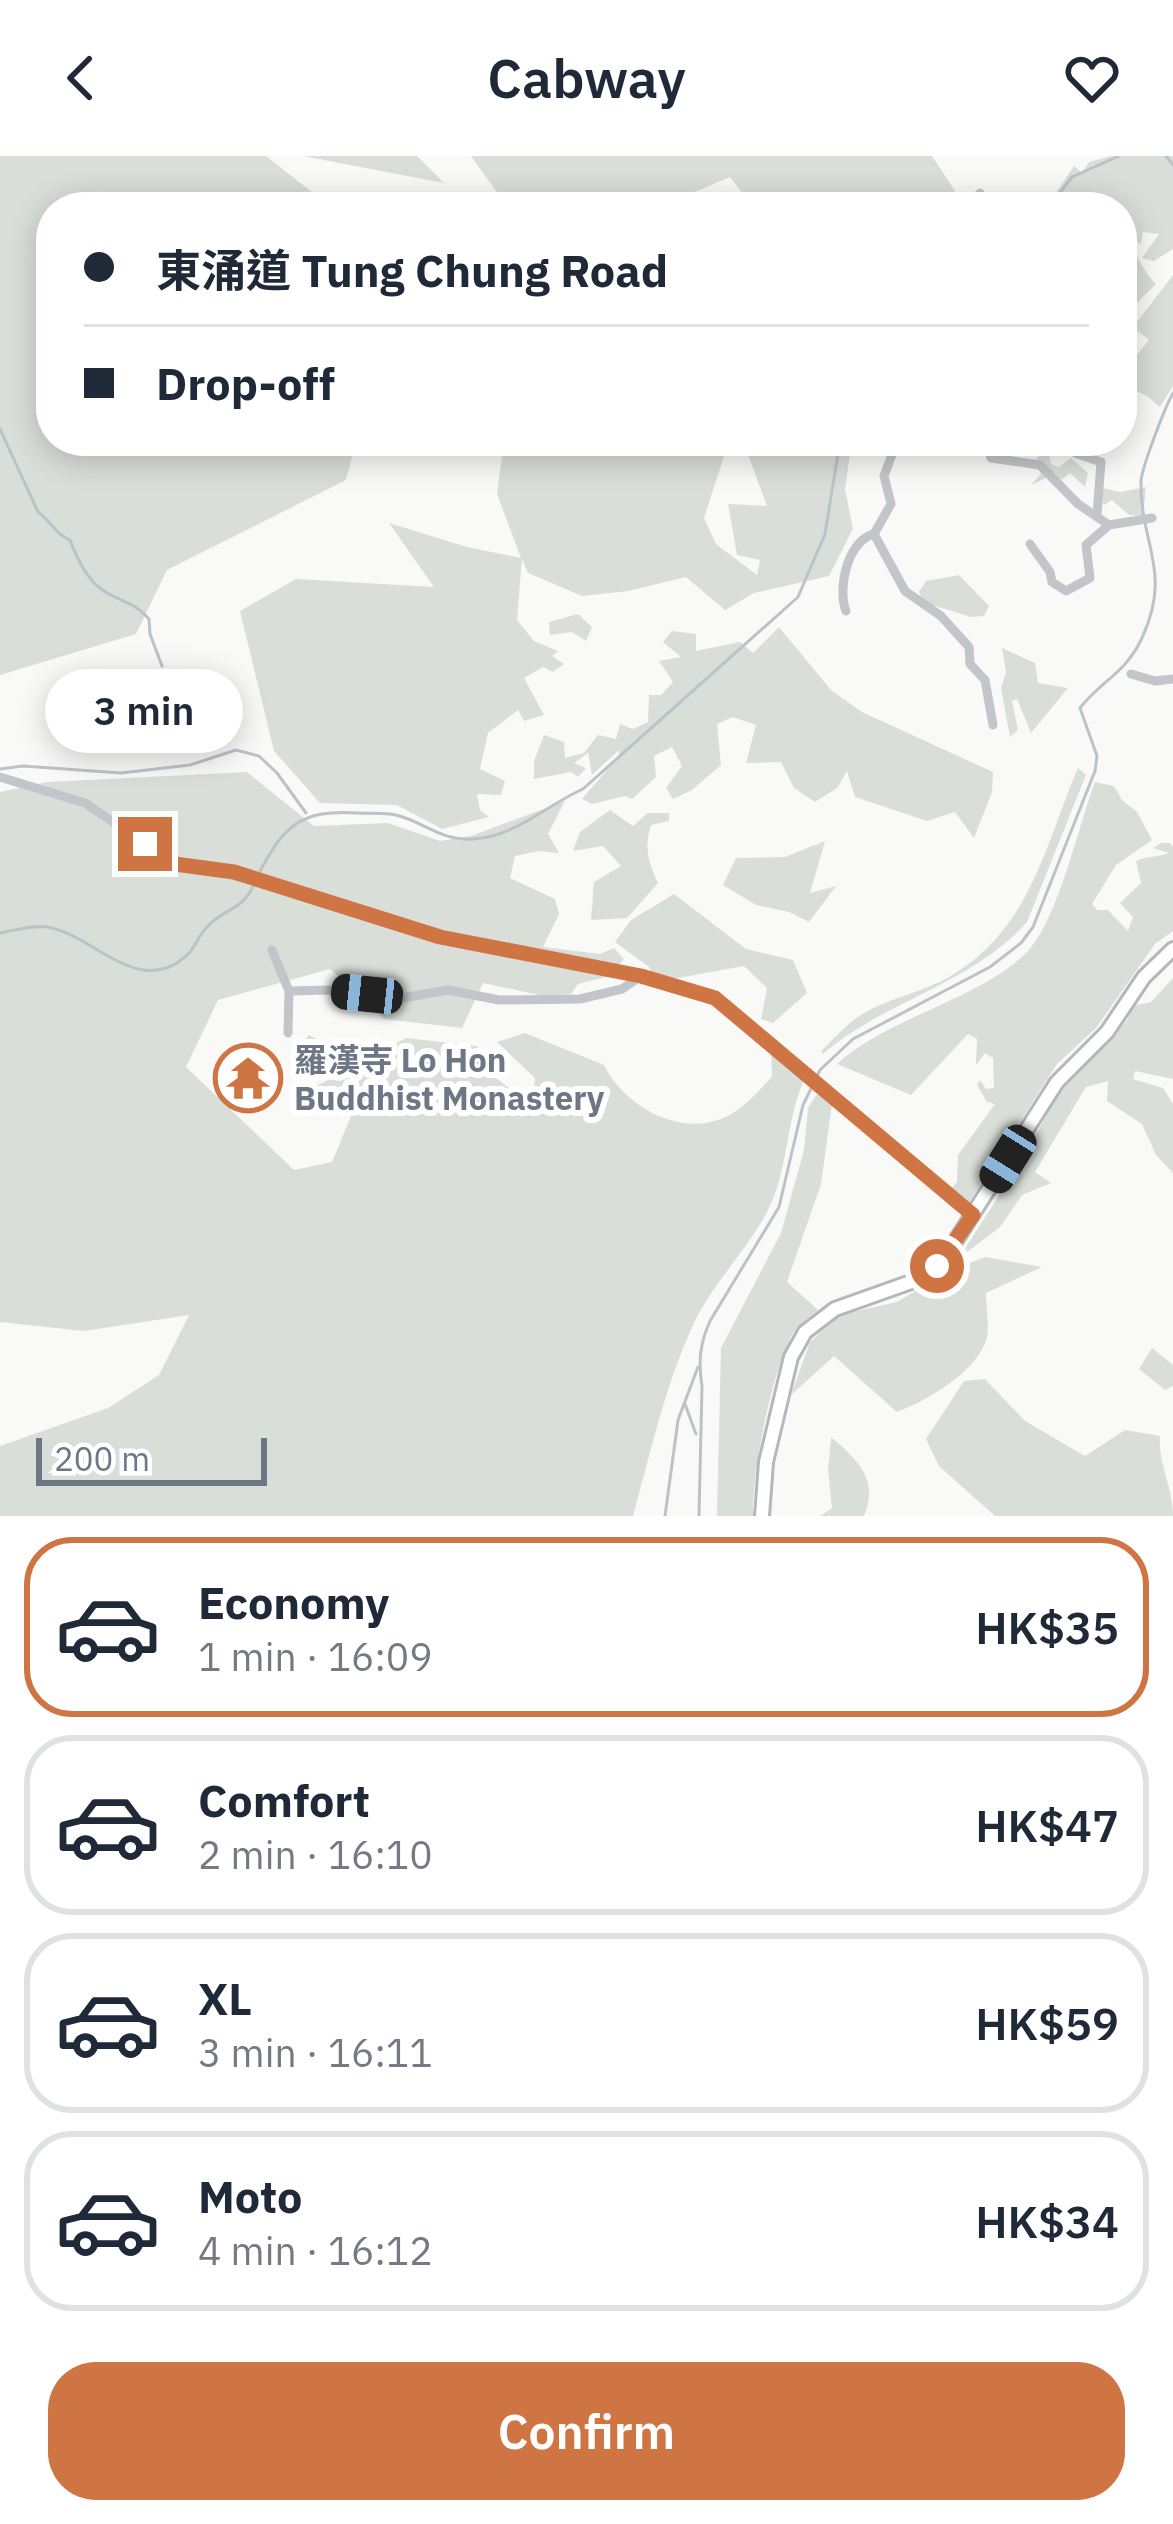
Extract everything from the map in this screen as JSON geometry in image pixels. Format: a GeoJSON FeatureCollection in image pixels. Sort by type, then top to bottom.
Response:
{"type":"FeatureCollection","features":[{"type":"Feature","properties":{"kind":"main road"},"geometry":{"type":"LineString","coordinates":[[762,1516],[766,1462],[791,1357],[805,1332],[835,1309],[911,1282],[944,1259],[1057,1082],[1112,1026],[1144,977],[1173,949]]}},
{"type":"Feature","properties":{"kind":"street"},"geometry":{"type":"LineString","coordinates":[[846,611],[842,588],[853,551],[865,536],[874,534],[892,504],[884,476],[891,456]]}},
{"type":"Feature","properties":{"kind":"street"},"geometry":{"type":"LineString","coordinates":[[990,456],[1040,465],[1078,504],[1109,525]]}},
{"type":"Feature","properties":{"kind":"street"},"geometry":{"type":"LineString","coordinates":[[1084,456],[1101,462],[1097,515]]}},
{"type":"Feature","properties":{"kind":"street"},"geometry":{"type":"LineString","coordinates":[[1030,544],[1052,582],[1066,591],[1090,578],[1086,545],[1109,525],[1147,519]]}},
{"type":"Feature","properties":{"kind":"street"},"geometry":{"type":"LineString","coordinates":[[874,534],[905,591],[941,616],[969,647],[970,664],[985,680],[993,725]]}},
{"type":"Feature","properties":{"kind":"street"},"geometry":{"type":"LineString","coordinates":[[1131,674],[1154,681],[1173,679]]}},
{"type":"Feature","properties":{"kind":"street"},"geometry":{"type":"LineString","coordinates":[[0,777],[85,803],[175,864],[234,872],[440,937],[641,976],[715,998],[973,1215]]}},
{"type":"Feature","properties":{"kind":"street"},"geometry":{"type":"LineString","coordinates":[[272,950],[289,991],[288,1033]]}},
{"type":"Feature","properties":{"kind":"street"},"geometry":{"type":"LineString","coordinates":[[289,991],[402,998],[448,990],[499,1000],[580,999],[622,989],[641,976]]}},
{"type":"Feature","properties":{"kind":"shaded area"},"geometry":{"type":"Polygon","coordinates":[[[0,156],[266,156],[312,192],[36,192],[36,456],[352,456],[346,480],[167,570],[136,634],[0,675],[0,156]]]}},
{"type":"Feature","properties":{"kind":"shaded area"},"geometry":{"type":"Polygon","coordinates":[[[303,156],[417,156],[444,183],[303,156]]]}},
{"type":"Feature","properties":{"kind":"shaded area"},"geometry":{"type":"Polygon","coordinates":[[[471,156],[932,156],[956,192],[742,192],[730,177],[695,192],[497,192],[471,156]]]}},
{"type":"Feature","properties":{"kind":"shaded area"},"geometry":{"type":"Polygon","coordinates":[[[1111,156],[1173,156],[1173,249],[1154,261],[1142,258],[1159,234],[1143,232],[1141,244],[1137,242],[1137,192],[1057,192],[1074,166],[1082,173],[1089,162],[1111,156]]]}},
{"type":"Feature","properties":{"kind":"shaded area"},"geometry":{"type":"Polygon","coordinates":[[[1137,257],[1147,273],[1156,284],[1137,303],[1137,257]]]}},
{"type":"Feature","properties":{"kind":"shaded area"},"geometry":{"type":"Polygon","coordinates":[[[1173,275],[1173,386],[1160,407],[1137,392],[1137,355],[1149,340],[1137,330],[1137,322],[1173,275]]]}},
{"type":"Feature","properties":{"kind":"shaded area"},"geometry":{"type":"Polygon","coordinates":[[[502,456],[724,456],[704,518],[716,544],[757,575],[760,560],[737,555],[728,504],[767,506],[749,456],[850,456],[845,489],[853,529],[829,576],[754,593],[725,610],[686,577],[582,596],[528,573],[522,559],[517,620],[534,641],[558,651],[552,656],[564,664],[553,672],[543,667],[524,678],[544,715],[524,721],[518,710],[488,733],[480,769],[505,781],[501,795],[477,794],[480,810],[489,817],[442,829],[397,805],[320,803],[274,751],[240,611],[296,579],[434,587],[389,523],[521,558],[497,494],[502,456]]]}},
{"type":"Feature","properties":{"kind":"shaded area"},"geometry":{"type":"Polygon","coordinates":[[[1049,456],[1051,464],[1059,467],[1071,458],[1088,473],[1085,487],[1070,473],[1063,479],[1046,478],[1031,485],[1041,474],[1036,459],[1049,456]]]}},
{"type":"Feature","properties":{"kind":"shaded area"},"geometry":{"type":"Polygon","coordinates":[[[1095,486],[1120,492],[1146,487],[1143,516],[1129,515],[1112,500],[1104,505],[1095,486]]]}},
{"type":"Feature","properties":{"kind":"shaded area"},"geometry":{"type":"Polygon","coordinates":[[[959,575],[989,606],[984,616],[971,617],[923,602],[919,592],[926,581],[959,575]]]}},
{"type":"Feature","properties":{"kind":"shaded area"},"geometry":{"type":"Polygon","coordinates":[[[578,614],[592,627],[586,641],[572,632],[550,635],[549,622],[578,614]]]}},
{"type":"Feature","properties":{"kind":"shaded area"},"geometry":{"type":"Polygon","coordinates":[[[779,627],[831,690],[862,712],[993,772],[992,792],[974,838],[955,812],[927,821],[855,797],[847,771],[837,788],[815,802],[794,788],[781,762],[746,763],[756,725],[733,717],[717,724],[721,765],[692,790],[673,799],[666,788],[682,766],[672,747],[654,756],[656,777],[632,799],[625,796],[592,804],[582,799],[619,756],[619,750],[592,775],[588,753],[574,763],[586,768],[578,777],[571,772],[534,779],[534,761],[544,735],[564,742],[565,758],[584,753],[598,735],[616,739],[620,724],[633,729],[648,722],[649,695],[661,695],[673,682],[659,661],[681,657],[663,642],[672,631],[696,634],[696,651],[740,642],[753,653],[779,627]]]}},
{"type":"Feature","properties":{"kind":"shaded area"},"geometry":{"type":"Polygon","coordinates":[[[1002,648],[1035,663],[1038,683],[1068,688],[1031,733],[1017,699],[1012,701],[1018,730],[1010,737],[1001,688],[1006,672],[1002,648]]]}},
{"type":"Feature","properties":{"kind":"shaded area"},"geometry":{"type":"Polygon","coordinates":[[[1078,768],[1086,775],[1027,922],[980,962],[873,1019],[823,1054],[855,1019],[949,977],[999,936],[1031,885],[1078,768]]]}},
{"type":"Feature","properties":{"kind":"shaded area"},"geometry":{"type":"Polygon","coordinates":[[[247,772],[314,826],[388,823],[440,841],[471,836],[565,801],[548,834],[559,853],[515,856],[510,878],[555,899],[559,914],[543,947],[600,954],[614,948],[624,959],[610,976],[578,984],[571,994],[544,996],[483,983],[462,1028],[384,1019],[330,969],[218,1000],[186,1067],[294,1170],[332,1162],[354,1109],[318,1110],[312,1088],[342,1073],[328,1053],[300,1046],[309,1035],[361,1062],[406,1038],[477,1046],[492,1075],[518,1095],[534,1088],[535,1078],[497,1042],[525,1033],[604,1065],[638,1104],[669,1120],[687,1123],[721,1119],[749,1101],[772,1077],[771,1049],[805,1078],[767,1212],[703,1307],[685,1344],[633,1516],[0,1516],[0,1446],[108,1408],[159,1375],[189,1315],[84,1331],[0,1322],[0,792],[47,782],[247,772]]]}},
{"type":"Feature","properties":{"kind":"shaded area"},"geometry":{"type":"Polygon","coordinates":[[[1095,782],[1114,786],[1137,812],[1152,840],[1116,865],[1092,904],[1097,910],[1108,910],[1128,931],[1133,917],[1120,903],[1141,883],[1136,861],[1169,853],[1153,848],[1170,843],[1173,931],[1155,944],[1096,1028],[1057,1064],[968,1204],[950,1190],[957,1182],[958,1155],[995,1104],[987,1102],[977,1085],[980,1080],[986,1089],[994,1088],[993,1058],[985,1053],[976,1065],[977,1039],[968,1034],[911,1095],[837,1064],[881,1033],[984,983],[1027,952],[1058,896],[1095,782]]]}},
{"type":"Feature","properties":{"kind":"shaded area"},"geometry":{"type":"Polygon","coordinates":[[[610,810],[633,826],[648,813],[669,813],[669,821],[651,825],[649,833],[648,854],[658,883],[627,918],[591,920],[594,882],[621,866],[603,846],[573,851],[580,832],[610,810]]]}},
{"type":"Feature","properties":{"kind":"shaded area"},"geometry":{"type":"Polygon","coordinates":[[[825,841],[810,893],[836,886],[809,922],[756,905],[723,885],[736,858],[785,857],[825,841]]]}},
{"type":"Feature","properties":{"kind":"shaded area"},"geometry":{"type":"Polygon","coordinates":[[[674,894],[746,949],[793,960],[807,993],[773,1023],[761,1019],[767,988],[744,966],[656,982],[649,967],[615,942],[631,920],[674,894]]]}},
{"type":"Feature","properties":{"kind":"shaded area"},"geometry":{"type":"Polygon","coordinates":[[[1173,978],[1173,1079],[1135,1071],[1133,1079],[1163,1088],[1173,1104],[1173,1173],[1156,1155],[1142,1124],[1107,1101],[1108,1081],[1086,1087],[1035,1172],[1051,1183],[1022,1195],[1000,1227],[959,1258],[1030,1147],[1062,1084],[1109,1042],[1128,1019],[1132,1006],[1151,1002],[1173,978]]]}},
{"type":"Feature","properties":{"kind":"shaded area"},"geometry":{"type":"Polygon","coordinates":[[[817,1094],[832,1104],[821,1184],[787,1282],[818,1310],[793,1333],[776,1376],[759,1450],[753,1516],[717,1516],[721,1348],[781,1233],[804,1150],[808,1108],[817,1094]]]}},
{"type":"Feature","properties":{"kind":"shaded area"},"geometry":{"type":"Polygon","coordinates":[[[985,1257],[1042,1267],[986,1293],[986,1341],[971,1365],[948,1385],[897,1412],[834,1356],[791,1395],[810,1342],[839,1315],[897,1302],[949,1271],[985,1257]]]}},
{"type":"Feature","properties":{"kind":"shaded area"},"geometry":{"type":"Polygon","coordinates":[[[1152,1348],[1173,1365],[1173,1386],[1165,1390],[1139,1369],[1152,1348]]]}},
{"type":"Feature","properties":{"kind":"shaded area"},"geometry":{"type":"Polygon","coordinates":[[[985,1379],[1025,1421],[1085,1456],[1125,1430],[1160,1436],[1173,1516],[995,1516],[939,1466],[926,1439],[964,1381],[985,1379]]]}},
{"type":"Feature","properties":{"kind":"shaded area"},"geometry":{"type":"Polygon","coordinates":[[[831,1437],[864,1472],[869,1492],[864,1516],[820,1516],[832,1508],[831,1437]]]}},
{"type":"Feature","properties":{"kind":"waterway"},"geometry":{"type":"LineString","coordinates":[[1060,192],[1072,177],[1119,156]]}},
{"type":"Feature","properties":{"kind":"waterway"},"geometry":{"type":"LineString","coordinates":[[1166,156],[1173,165]]}},
{"type":"Feature","properties":{"kind":"waterway"},"geometry":{"type":"LineString","coordinates":[[699,1516],[704,1337],[779,1207],[803,1105],[820,1070],[853,1039],[990,967],[1033,927],[1095,771],[1097,756],[1080,708],[1128,660],[1151,614],[1155,576],[1141,481],[1173,393]]}},
{"type":"Feature","properties":{"kind":"waterway"},"geometry":{"type":"LineString","coordinates":[[0,429],[38,512],[70,540],[96,584],[149,619],[162,666]]}},
{"type":"Feature","properties":{"kind":"waterway"},"geometry":{"type":"LineString","coordinates":[[258,875],[286,832],[322,814],[391,814],[451,837],[474,839],[517,827],[583,789],[798,597],[825,534],[838,456]]}},
{"type":"Feature","properties":{"kind":"waterway"},"geometry":{"type":"LineString","coordinates":[[0,769],[23,766],[121,773],[190,765],[236,750],[259,756],[306,813]]}},
{"type":"Feature","properties":{"kind":"waterway"},"geometry":{"type":"LineString","coordinates":[[0,933],[47,927],[132,967],[167,968],[188,954],[207,927],[239,904],[254,884]]}},
{"type":"Feature","properties":{"kind":"waterway"},"geometry":{"type":"LineString","coordinates":[[665,1516],[678,1420],[698,1367]]}},
{"type":"Feature","properties":{"kind":"waterway"},"geometry":{"type":"LineString","coordinates":[[685,1404],[696,1434]]}},
{"type":"Feature","properties":{"kind":"place","name":"羅漢寺 Lo Hon Buddhist Monastery"},"geometry":{"type":"Point","coordinates":[248,1078]}},
{"type":"Feature","properties":{"kind":"route"},"geometry":{"type":"LineString","coordinates":[[145,844],[175,864],[234,872],[440,937],[641,976],[715,998],[973,1215],[937,1266]]}}]}
